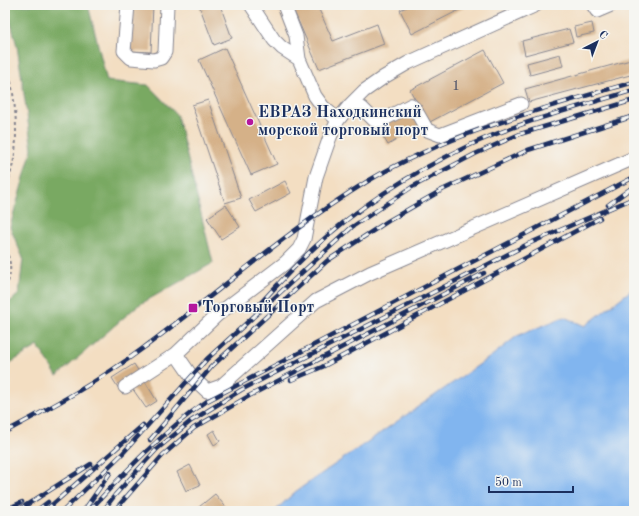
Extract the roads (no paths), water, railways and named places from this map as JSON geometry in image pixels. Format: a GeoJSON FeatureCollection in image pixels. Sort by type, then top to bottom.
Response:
{"type":"FeatureCollection","features":[{"type":"Feature","properties":{"kind":"street"},"geometry":{"type":"LineString","coordinates":[[128,5],[124,51],[131,58],[154,60],[161,58],[165,52],[167,5]]}},
{"type":"Feature","properties":{"kind":"street"},"geometry":{"type":"LineString","coordinates":[[251,5],[274,40],[282,48],[299,59]]}},
{"type":"Feature","properties":{"kind":"street"},"geometry":{"type":"LineString","coordinates":[[284,5],[296,36],[299,59],[315,96],[322,107],[338,120]]}},
{"type":"Feature","properties":{"kind":"street"},"geometry":{"type":"LineString","coordinates":[[125,387],[176,354],[217,315],[284,263],[299,249],[304,239],[316,177],[330,137],[338,120],[350,105],[384,77],[408,63],[536,5]]}},
{"type":"Feature","properties":{"kind":"street"},"geometry":{"type":"LineString","coordinates":[[593,5],[597,11],[610,5]]}},
{"type":"Feature","properties":{"kind":"street"},"geometry":{"type":"LineString","coordinates":[[350,105],[362,108],[374,120],[379,122],[411,105],[416,108],[427,130],[440,135],[520,104]]}},
{"type":"Feature","properties":{"kind":"street"},"geometry":{"type":"LineString","coordinates":[[176,354],[192,377],[207,391],[221,386],[316,301],[370,272],[634,158]]}},
{"type":"Feature","properties":{"kind":"water"},"geometry":{"type":"Polygon","coordinates":[[[634,288],[634,511],[275,511],[295,492],[493,355],[517,336],[564,317],[585,326],[634,288]]]}},
{"type":"Feature","properties":{"kind":"railway"},"geometry":{"type":"LineString","coordinates":[[5,432],[75,393],[126,361],[309,220],[368,181],[399,164],[464,135],[532,112],[634,82]]}},
{"type":"Feature","properties":{"kind":"railway"},"geometry":{"type":"LineString","coordinates":[[254,310],[299,262],[350,217],[389,190],[429,166],[490,136],[551,115],[634,90]]}},
{"type":"Feature","properties":{"kind":"railway"},"geometry":{"type":"LineString","coordinates":[[63,511],[123,453],[207,359],[352,227],[412,187],[475,154],[520,134],[634,100]]}},
{"type":"Feature","properties":{"kind":"railway"},"geometry":{"type":"LineString","coordinates":[[210,368],[327,261],[388,221],[442,190],[528,150],[634,116]]}},
{"type":"Feature","properties":{"kind":"railway"},"geometry":{"type":"LineString","coordinates":[[89,511],[160,439],[207,401],[634,177]]}},
{"type":"Feature","properties":{"kind":"railway"},"geometry":{"type":"LineString","coordinates":[[608,205],[634,186]]}},
{"type":"Feature","properties":{"kind":"railway"},"geometry":{"type":"LineString","coordinates":[[103,511],[115,495],[157,449],[191,421],[241,390],[528,244],[634,198]]}},
{"type":"Feature","properties":{"kind":"railway"},"geometry":{"type":"LineString","coordinates":[[291,380],[322,367],[600,218]]}},
{"type":"Feature","properties":{"kind":"railway"},"geometry":{"type":"LineString","coordinates":[[114,511],[163,455],[194,428],[249,396],[484,273]]}},
{"type":"Feature","properties":{"kind":"railway"},"geometry":{"type":"LineString","coordinates":[[150,440],[214,364]]}},
{"type":"Feature","properties":{"kind":"railway"},"geometry":{"type":"LineString","coordinates":[[45,511],[143,425]]}},
{"type":"Feature","properties":{"kind":"railway"},"geometry":{"type":"LineString","coordinates":[[17,511],[91,464]]}},
{"type":"Feature","properties":{"kind":"railway"},"geometry":{"type":"LineString","coordinates":[[85,509],[110,473]]}},
{"type":"Feature","properties":{"kind":"railway"},"geometry":{"type":"LineString","coordinates":[[5,510],[22,502]]}},
{"type":"Feature","properties":{"kind":"railway"},"geometry":{"type":"LineString","coordinates":[[36,511],[48,502]]}},
{"type":"Feature","properties":{"kind":"place","name":"ЕВРАЗ Находкинский морской торговый порт"},"geometry":{"type":"Point","coordinates":[250,122]}},
{"type":"Feature","properties":{"kind":"place","name":"Торговый Порт"},"geometry":{"type":"Point","coordinates":[193,308]}}]}
